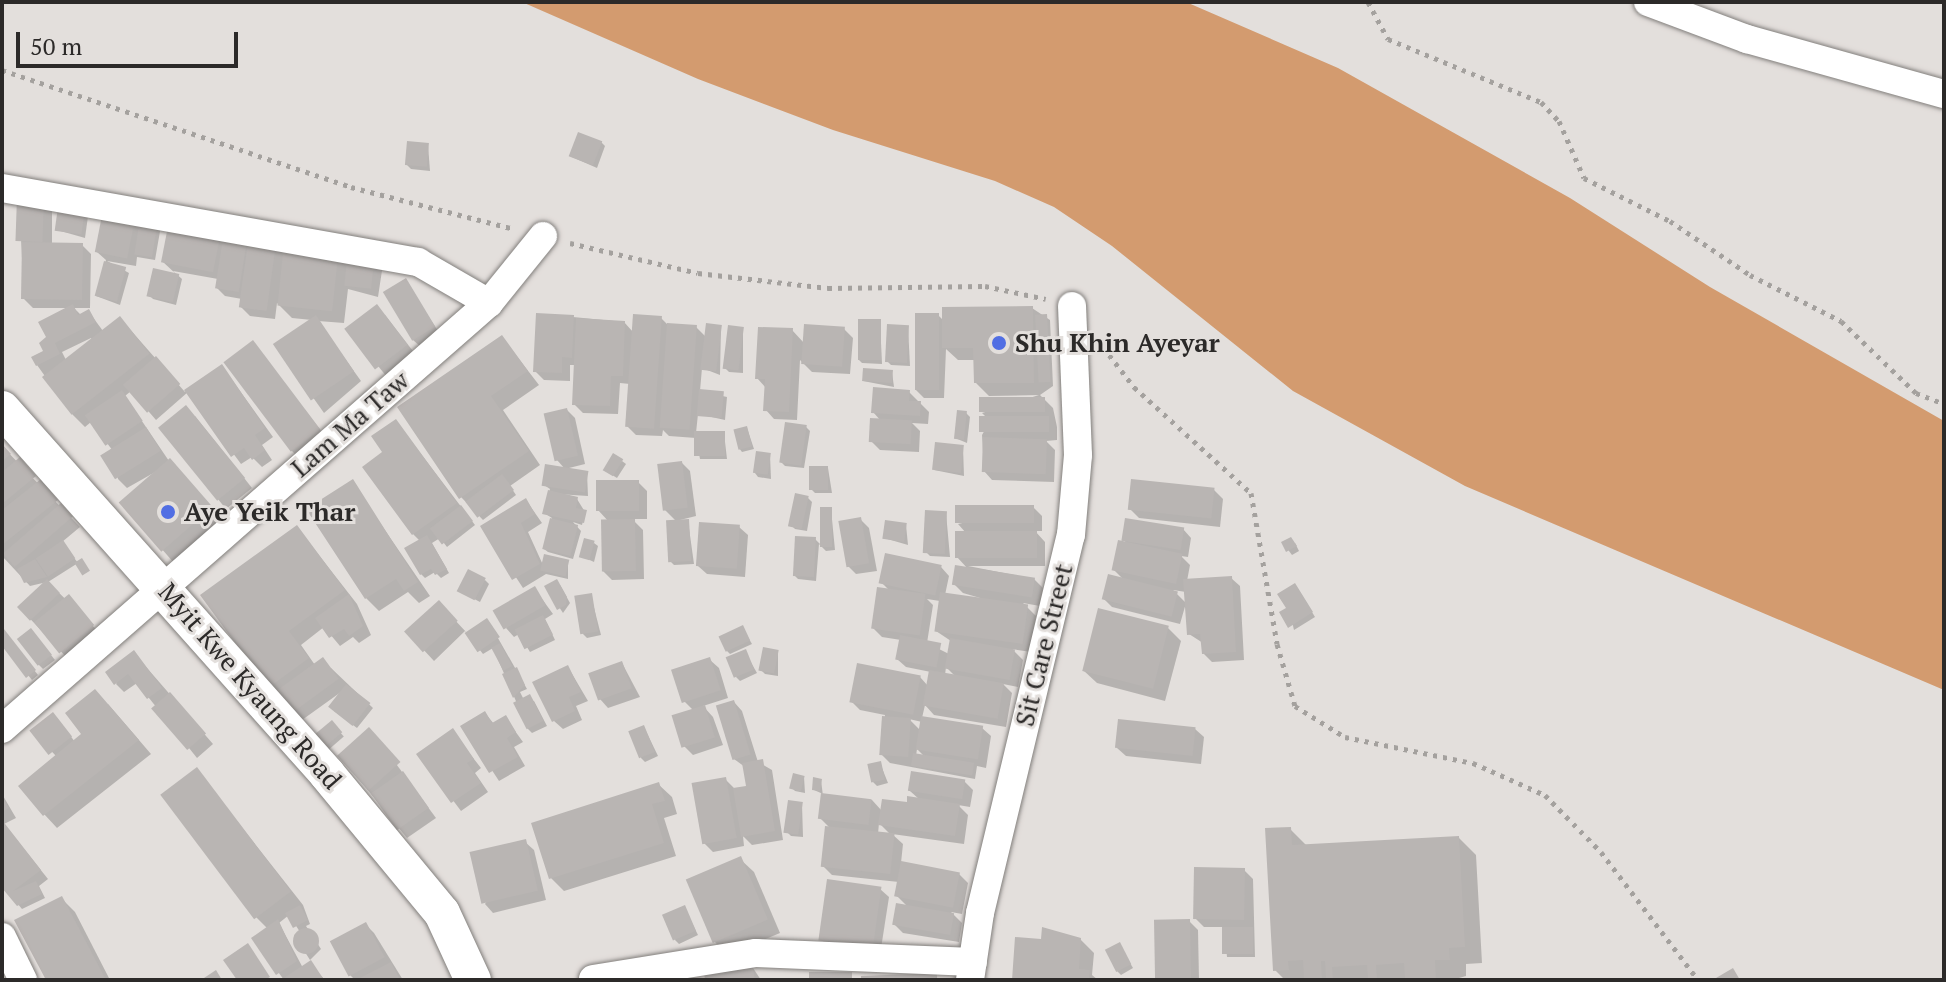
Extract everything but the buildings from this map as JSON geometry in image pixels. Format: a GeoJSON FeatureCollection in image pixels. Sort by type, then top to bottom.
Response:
{"type":"FeatureCollection","features":[{"type":"Feature","properties":{"kind":"main road","name":"Myit Kwe Kyaung Road"},"geometry":{"type":"LineString","coordinates":[[2,409],[165,586],[442,913],[473,980]]}},
{"type":"Feature","properties":{"kind":"street"},"geometry":{"type":"LineString","coordinates":[[1648,2],[1747,39],[1944,94]]}},
{"type":"Feature","properties":{"kind":"street"},"geometry":{"type":"LineString","coordinates":[[2,188],[418,262],[489,303]]}},
{"type":"Feature","properties":{"kind":"street","name":"Lam Ma Taw"},"geometry":{"type":"LineString","coordinates":[[2,729],[489,303],[543,236]]}},
{"type":"Feature","properties":{"kind":"street","name":"Sit Care Street"},"geometry":{"type":"LineString","coordinates":[[971,971],[1071,535],[1078,455],[1072,306]]}},
{"type":"Feature","properties":{"kind":"street"},"geometry":{"type":"LineString","coordinates":[[2,937],[23,980]]}},
{"type":"Feature","properties":{"kind":"street"},"geometry":{"type":"LineString","coordinates":[[593,979],[756,953],[971,971]]}},
{"type":"Feature","properties":{"kind":"path"},"geometry":{"type":"LineString","coordinates":[[1368,2],[1388,39],[1541,102],[1559,121],[1584,178],[1670,221],[1750,275],[1841,321],[1916,393],[1944,404]]}},
{"type":"Feature","properties":{"kind":"path"},"geometry":{"type":"LineString","coordinates":[[1072,306],[1134,387],[1251,493],[1277,644],[1295,706],[1345,737],[1473,763],[1545,795],[1601,852],[1698,980]]}},
{"type":"Feature","properties":{"kind":"shaded area"},"geometry":{"type":"Polygon","coordinates":[[[522,2],[1186,2],[1338,68],[1570,198],[1710,287],[1944,421],[1944,690],[1465,486],[1293,391],[1112,246],[1054,207],[995,181],[833,130],[698,79],[522,2]]]}},
{"type":"Feature","properties":{"kind":"place","name":"Shu Khin Ayeyar"},"geometry":{"type":"Point","coordinates":[999,343]}},
{"type":"Feature","properties":{"kind":"place","name":"Aye Yeik Thar"},"geometry":{"type":"Point","coordinates":[168,512]}}]}
